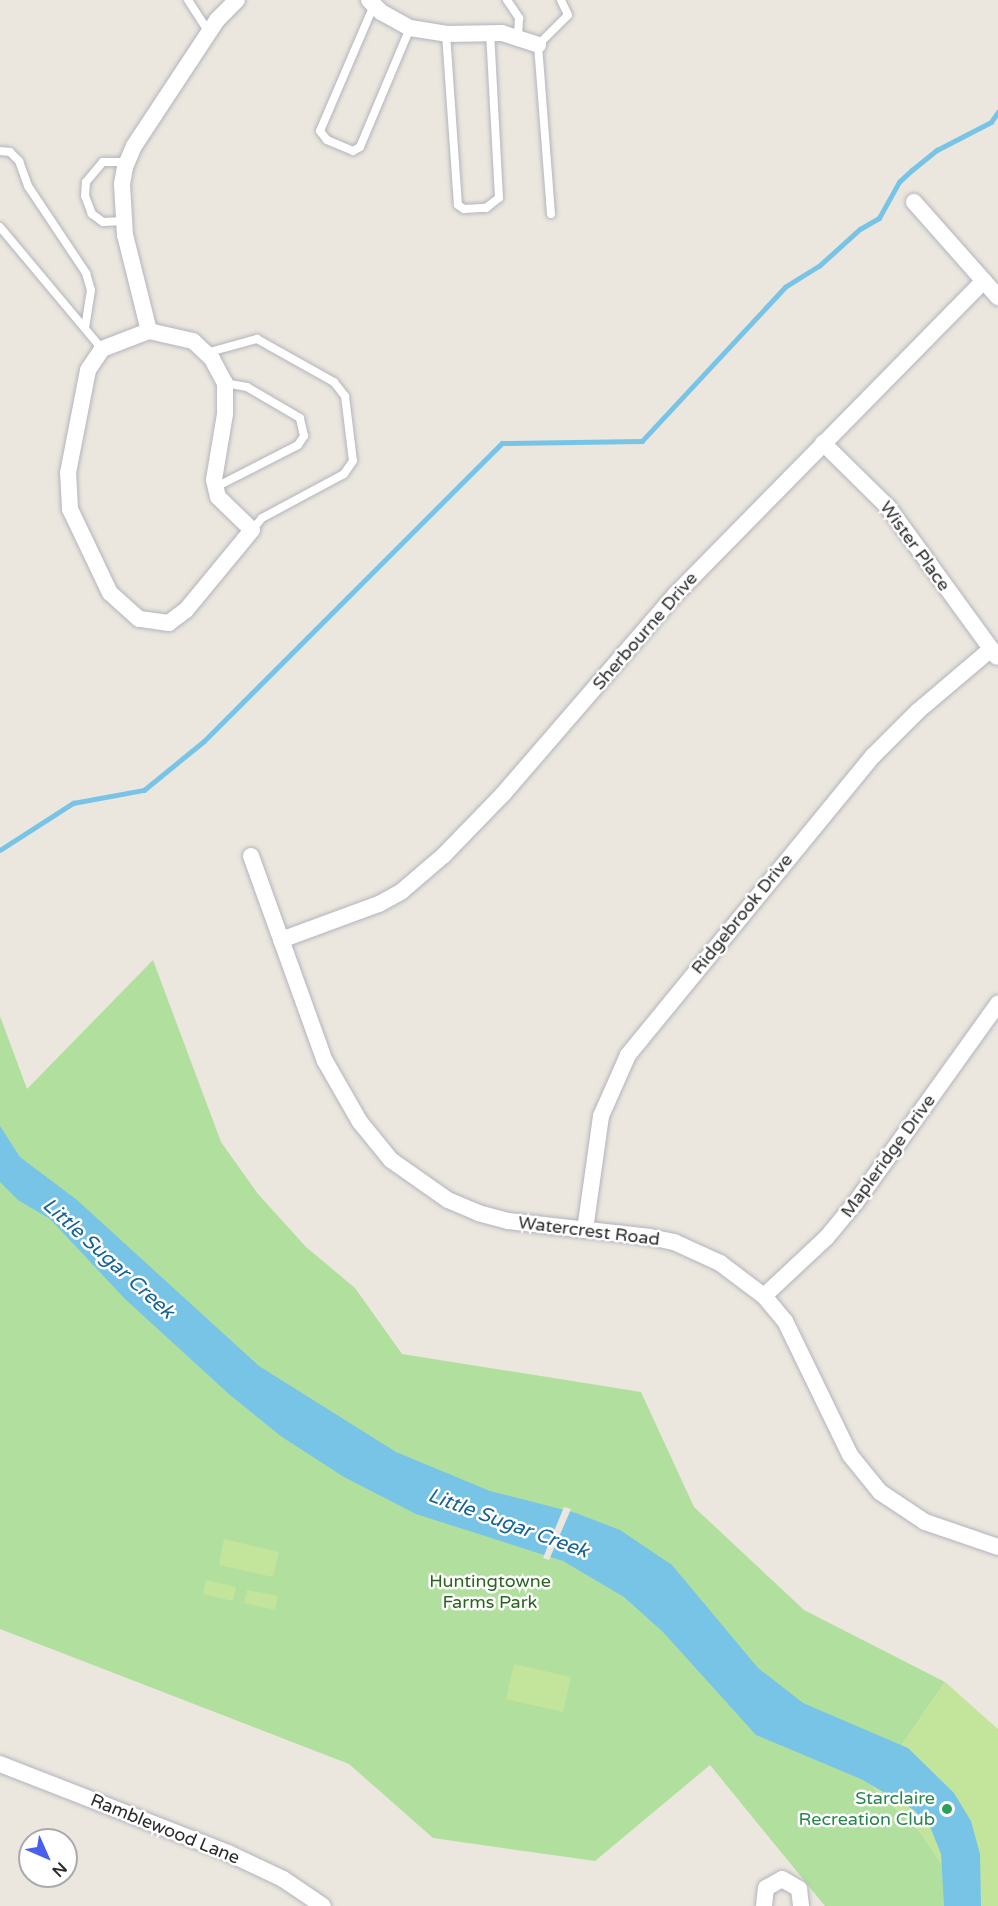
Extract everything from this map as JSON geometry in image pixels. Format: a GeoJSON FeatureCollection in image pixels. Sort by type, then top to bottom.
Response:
{"type":"FeatureCollection","features":[{"type":"Feature","properties":{"kind":"street"},"geometry":{"type":"LineString","coordinates":[[149,331],[124,221],[122,184],[127,162],[209,32],[237,0]]}},
{"type":"Feature","properties":{"kind":"street"},"geometry":{"type":"LineString","coordinates":[[371,2],[410,28],[446,34],[518,36],[538,45]]}},
{"type":"Feature","properties":{"kind":"street"},"geometry":{"type":"LineString","coordinates":[[914,202],[998,297]]}},
{"type":"Feature","properties":{"kind":"street","name":"Sherbourne Drive"},"geometry":{"type":"LineString","coordinates":[[281,940],[379,904],[436,863],[504,793],[676,594],[823,442],[984,281]]}},
{"type":"Feature","properties":{"kind":"street"},"geometry":{"type":"LineString","coordinates":[[149,331],[193,341],[206,353],[225,383],[225,414],[216,487],[218,497],[252,530],[186,610],[170,623],[140,619],[110,593],[70,509],[68,473],[88,370],[102,348],[149,331]]}},
{"type":"Feature","properties":{"kind":"street","name":"Wister Place"},"geometry":{"type":"LineString","coordinates":[[823,442],[888,507],[994,654]]}},
{"type":"Feature","properties":{"kind":"street","name":"Ridgebrook Drive"},"geometry":{"type":"LineString","coordinates":[[585,1230],[601,1116],[628,1055],[873,756],[918,711],[994,654]]}},
{"type":"Feature","properties":{"kind":"street","name":"Watercrest Road"},"geometry":{"type":"LineString","coordinates":[[251,856],[325,1060],[360,1122],[391,1160],[428,1188],[478,1213],[674,1242],[720,1263],[764,1296],[786,1321],[850,1455],[880,1492],[925,1522],[998,1546]]}},
{"type":"Feature","properties":{"kind":"street","name":"Mapleridge Drive"},"geometry":{"type":"LineString","coordinates":[[764,1296],[827,1237],[856,1202],[998,1004]]}},
{"type":"Feature","properties":{"kind":"street","name":"Ramblewood Lane"},"geometry":{"type":"LineString","coordinates":[[0,1764],[228,1853],[283,1879],[323,1906]]}},
{"type":"Feature","properties":{"kind":"street"},"geometry":{"type":"LineString","coordinates":[[764,1906],[766,1888],[782,1879],[799,1888],[801,1906]]}},
{"type":"Feature","properties":{"kind":"lane"},"geometry":{"type":"LineString","coordinates":[[188,0],[209,32]]}},
{"type":"Feature","properties":{"kind":"lane"},"geometry":{"type":"LineString","coordinates":[[507,0],[519,18],[518,36]]}},
{"type":"Feature","properties":{"kind":"lane"},"geometry":{"type":"LineString","coordinates":[[552,214],[538,45],[568,15],[561,0]]}},
{"type":"Feature","properties":{"kind":"lane"},"geometry":{"type":"LineString","coordinates":[[371,2],[320,131],[327,140],[353,151],[360,147],[410,28]]}},
{"type":"Feature","properties":{"kind":"lane"},"geometry":{"type":"LineString","coordinates":[[446,34],[458,205],[464,209],[486,208],[500,198],[490,34]]}},
{"type":"Feature","properties":{"kind":"lane"},"geometry":{"type":"LineString","coordinates":[[0,151],[10,152],[19,161],[28,186],[86,273],[90,290],[85,328]]}},
{"type":"Feature","properties":{"kind":"lane"},"geometry":{"type":"LineString","coordinates":[[124,221],[103,222],[92,214],[85,196],[86,182],[103,162],[127,162]]}},
{"type":"Feature","properties":{"kind":"lane"},"geometry":{"type":"LineString","coordinates":[[0,227],[102,348]]}},
{"type":"Feature","properties":{"kind":"lane"},"geometry":{"type":"LineString","coordinates":[[206,353],[256,339],[334,382],[345,396],[353,461],[344,474],[262,518],[252,530]]}},
{"type":"Feature","properties":{"kind":"lane"},"geometry":{"type":"LineString","coordinates":[[216,487],[298,444],[304,436],[300,418],[247,387],[225,383]]}},
{"type":"Feature","properties":{"kind":"green space","name":"Huntingtowne Farms Park"},"geometry":{"type":"Polygon","coordinates":[[[153,960],[221,1142],[258,1194],[306,1247],[355,1288],[402,1354],[641,1392],[694,1507],[804,1610],[945,1682],[873,1787],[920,1832],[970,1906],[825,1906],[710,1765],[595,1861],[433,1838],[349,1764],[0,1629],[0,1016],[27,1089],[153,960]]]}},
{"type":"Feature","properties":{"kind":"green space"},"geometry":{"type":"Polygon","coordinates":[[[224,1539],[279,1552],[273,1577],[219,1565],[224,1539]]]}},
{"type":"Feature","properties":{"kind":"green space"},"geometry":{"type":"Polygon","coordinates":[[[206,1580],[236,1587],[233,1601],[203,1594],[206,1580]]]}},
{"type":"Feature","properties":{"kind":"green space"},"geometry":{"type":"Polygon","coordinates":[[[247,1590],[278,1596],[275,1610],[244,1603],[247,1590]]]}},
{"type":"Feature","properties":{"kind":"green space"},"geometry":{"type":"Polygon","coordinates":[[[514,1664],[571,1677],[563,1712],[506,1699],[514,1664]]]}},
{"type":"Feature","properties":{"kind":"green space","name":"Starclaire Recreation Club"},"geometry":{"type":"Polygon","coordinates":[[[945,1682],[998,1729],[998,1906],[970,1906],[920,1832],[873,1787],[945,1682]]]}},
{"type":"Feature","properties":{"kind":"water","name":"Little Sugar Creek"},"geometry":{"type":"Polygon","coordinates":[[[0,1126],[20,1157],[77,1200],[259,1366],[396,1452],[490,1491],[576,1513],[620,1530],[672,1565],[758,1668],[803,1703],[908,1748],[954,1793],[971,1821],[980,1854],[981,1906],[944,1906],[941,1854],[931,1829],[914,1810],[861,1779],[756,1735],[663,1632],[624,1597],[563,1561],[416,1514],[344,1477],[282,1437],[230,1395],[125,1299],[50,1219],[18,1200],[0,1182],[0,1126]]]}},
{"type":"Feature","properties":{"kind":"pier"},"geometry":{"type":"Polygon","coordinates":[[[564,1507],[571,1509],[549,1560],[543,1558],[564,1507]]]}},
{"type":"Feature","properties":{"kind":"waterway"},"geometry":{"type":"LineString","coordinates":[[0,850],[73,803],[144,790],[204,741],[502,443],[642,441],[785,287],[819,266],[860,229],[879,218],[899,182],[912,170],[937,150],[991,122],[998,112]]}},
{"type":"Feature","properties":{"kind":"place","name":"Starclaire Recreation Club"},"geometry":{"type":"Point","coordinates":[947,1809]}}]}
